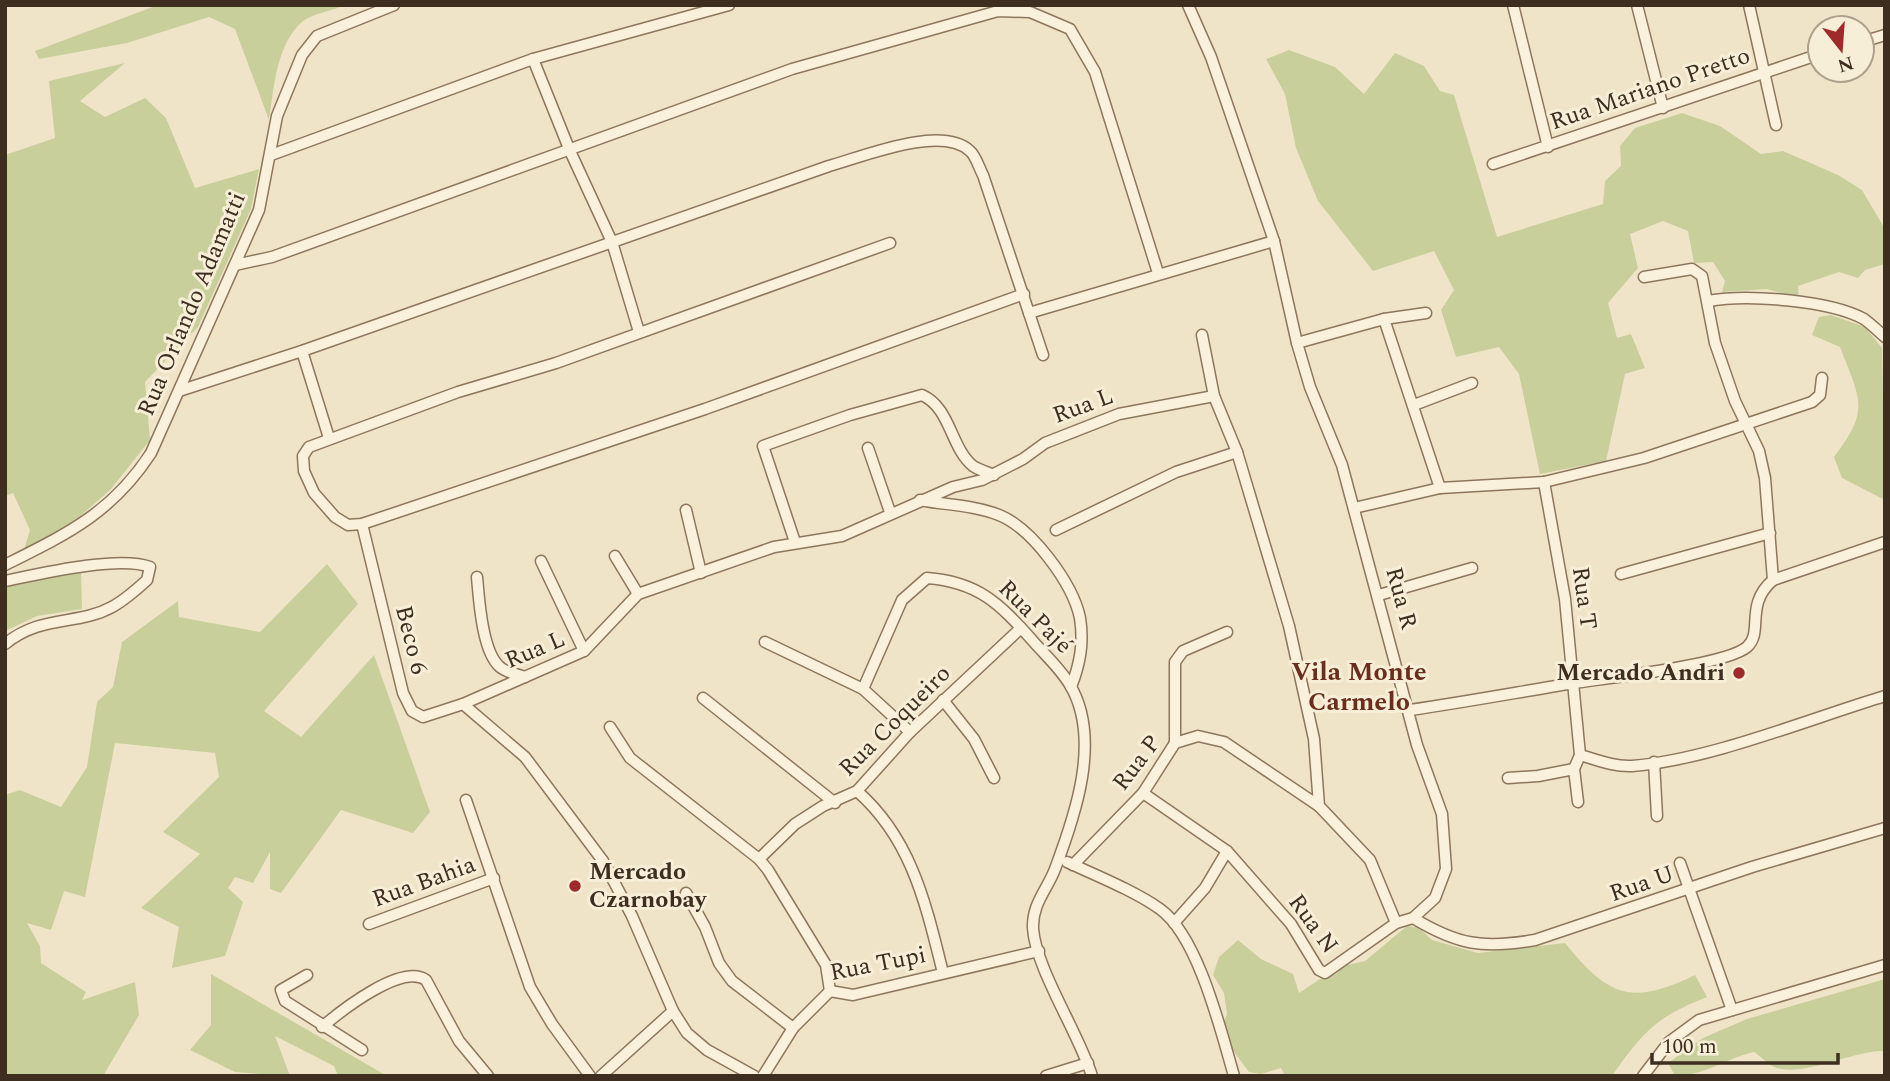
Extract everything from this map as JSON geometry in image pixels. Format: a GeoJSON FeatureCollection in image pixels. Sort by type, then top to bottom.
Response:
{"type":"FeatureCollection","features":[{"type":"Feature","properties":{"kind":"street","name":"Rua Orlando Adamatti"},"geometry":{"type":"LineString","coordinates":[[5,565],[72,532],[111,503],[133,480],[151,453],[259,210],[277,116],[287,86],[302,55],[317,36],[394,5]]}},
{"type":"Feature","properties":{"kind":"street"},"geometry":{"type":"LineString","coordinates":[[271,155],[533,59],[729,5]]}},
{"type":"Feature","properties":{"kind":"street","name":"Rua R"},"geometry":{"type":"LineString","coordinates":[[1188,5],[1212,57],[1273,241],[1310,387],[1342,465],[1410,710],[1417,745],[1442,814],[1446,869]]}},
{"type":"Feature","properties":{"kind":"street"},"geometry":{"type":"LineString","coordinates":[[1513,5],[1548,147]]}},
{"type":"Feature","properties":{"kind":"street"},"geometry":{"type":"LineString","coordinates":[[1637,5],[1663,108]]}},
{"type":"Feature","properties":{"kind":"street"},"geometry":{"type":"LineString","coordinates":[[1749,5],[1776,125]]}},
{"type":"Feature","properties":{"kind":"street"},"geometry":{"type":"LineString","coordinates":[[235,265],[272,257],[792,69],[998,11],[1030,12],[1069,29],[1095,72],[1158,273]]}},
{"type":"Feature","properties":{"kind":"street","name":"Rua Mariano Pretto"},"geometry":{"type":"LineString","coordinates":[[1493,164],[1806,58]]}},
{"type":"Feature","properties":{"kind":"street"},"geometry":{"type":"LineString","coordinates":[[533,59],[570,151],[612,242],[639,332]]}},
{"type":"Feature","properties":{"kind":"street"},"geometry":{"type":"LineString","coordinates":[[179,391],[302,352],[829,166],[911,142],[945,141],[970,151],[983,175],[1043,355]]}},
{"type":"Feature","properties":{"kind":"street"},"geometry":{"type":"LineString","coordinates":[[1029,313],[1273,241]]}},
{"type":"Feature","properties":{"kind":"street"},"geometry":{"type":"LineString","coordinates":[[890,243],[329,438],[309,447],[303,456],[304,471],[314,493],[335,517],[348,525],[362,524],[666,423],[1024,294]]}},
{"type":"Feature","properties":{"kind":"street"},"geometry":{"type":"LineString","coordinates":[[1644,277],[1697,270],[1702,276],[1715,343],[1735,401],[1759,451],[1773,580]]}},
{"type":"Feature","properties":{"kind":"street"},"geometry":{"type":"LineString","coordinates":[[1708,301],[1736,296],[1763,297],[1848,313],[1865,320],[1885,337]]}},
{"type":"Feature","properties":{"kind":"street"},"geometry":{"type":"LineString","coordinates":[[1297,343],[1384,319],[1426,313]]}},
{"type":"Feature","properties":{"kind":"street"},"geometry":{"type":"LineString","coordinates":[[1384,319],[1440,488]]}},
{"type":"Feature","properties":{"kind":"street"},"geometry":{"type":"LineString","coordinates":[[1202,335],[1213,396],[1237,452],[1292,639],[1314,739],[1320,806],[1370,860],[1396,923]]}},
{"type":"Feature","properties":{"kind":"street"},"geometry":{"type":"LineString","coordinates":[[302,352],[329,438]]}},
{"type":"Feature","properties":{"kind":"street"},"geometry":{"type":"LineString","coordinates":[[1354,508],[1440,488],[1544,482],[1644,458],[1812,402],[1820,395],[1822,378]]}},
{"type":"Feature","properties":{"kind":"street"},"geometry":{"type":"LineString","coordinates":[[1414,405],[1472,383]]}},
{"type":"Feature","properties":{"kind":"street"},"geometry":{"type":"LineString","coordinates":[[795,542],[764,446],[901,400],[922,396],[938,407],[962,453],[974,467],[993,475]]}},
{"type":"Feature","properties":{"kind":"street","name":"Rua L"},"geometry":{"type":"LineString","coordinates":[[463,704],[584,651],[638,594],[795,542],[842,536],[890,512],[993,475],[1070,430],[1119,414],[1213,396]]}},
{"type":"Feature","properties":{"kind":"street"},"geometry":{"type":"LineString","coordinates":[[869,448],[890,512]]}},
{"type":"Feature","properties":{"kind":"street"},"geometry":{"type":"LineString","coordinates":[[1056,530],[1176,472],[1237,452]]}},
{"type":"Feature","properties":{"kind":"street","name":"Rua T"},"geometry":{"type":"LineString","coordinates":[[1544,482],[1564,599],[1573,683],[1580,755],[1574,769]]}},
{"type":"Feature","properties":{"kind":"street"},"geometry":{"type":"LineString","coordinates":[[920,500],[1000,515],[1034,539],[1068,590],[1079,615],[1079,665],[1071,687],[1079,709],[1086,761],[1058,858],[1034,915],[1033,931],[1092,1076]]}},
{"type":"Feature","properties":{"kind":"street"},"geometry":{"type":"LineString","coordinates":[[687,510],[701,573]]}},
{"type":"Feature","properties":{"kind":"street","name":"Beco 6"},"geometry":{"type":"LineString","coordinates":[[362,524],[388,638],[403,693],[412,711],[423,717],[463,704]]}},
{"type":"Feature","properties":{"kind":"street"},"geometry":{"type":"LineString","coordinates":[[1621,574],[1770,533]]}},
{"type":"Feature","properties":{"kind":"street"},"geometry":{"type":"LineString","coordinates":[[1410,710],[1727,657],[1746,649],[1752,641],[1757,598],[1773,580],[1885,542]]}},
{"type":"Feature","properties":{"kind":"street"},"geometry":{"type":"LineString","coordinates":[[615,556],[638,594]]}},
{"type":"Feature","properties":{"kind":"street"},"geometry":{"type":"LineString","coordinates":[[541,561],[584,651]]}},
{"type":"Feature","properties":{"kind":"street"},"geometry":{"type":"LineString","coordinates":[[5,581],[116,564],[150,568],[147,580],[110,608],[45,622],[18,634],[5,644]]}},
{"type":"Feature","properties":{"kind":"street"},"geometry":{"type":"LineString","coordinates":[[1379,595],[1472,568]]}},
{"type":"Feature","properties":{"kind":"street"},"geometry":{"type":"LineString","coordinates":[[477,577],[487,643],[493,657],[498,666],[525,677]]}},
{"type":"Feature","properties":{"kind":"street","name":"Rua Pajé"},"geometry":{"type":"LineString","coordinates":[[863,689],[902,600],[927,578],[948,580],[979,590],[1021,628],[1071,687]]}},
{"type":"Feature","properties":{"kind":"street","name":"Rua Coqueiro"},"geometry":{"type":"LineString","coordinates":[[758,859],[795,824],[823,806],[857,791],[910,732],[1021,628]]}},
{"type":"Feature","properties":{"kind":"street"},"geometry":{"type":"LineString","coordinates":[[1175,743],[1175,662],[1183,651],[1227,632]]}},
{"type":"Feature","properties":{"kind":"street"},"geometry":{"type":"LineString","coordinates":[[765,642],[863,689],[910,732]]}},
{"type":"Feature","properties":{"kind":"street"},"geometry":{"type":"LineString","coordinates":[[1580,755],[1616,765],[1654,762],[1728,745],[1885,696]]}},
{"type":"Feature","properties":{"kind":"street"},"geometry":{"type":"LineString","coordinates":[[703,698],[835,803]]}},
{"type":"Feature","properties":{"kind":"street"},"geometry":{"type":"LineString","coordinates":[[943,700],[974,739],[994,778]]}},
{"type":"Feature","properties":{"kind":"street"},"geometry":{"type":"LineString","coordinates":[[463,704],[525,757],[603,861],[632,916],[673,1011],[687,1033],[707,1050],[754,1076]]}},
{"type":"Feature","properties":{"kind":"street"},"geometry":{"type":"LineString","coordinates":[[610,727],[630,758],[758,859],[826,965],[830,991]]}},
{"type":"Feature","properties":{"kind":"street","name":"Rua P"},"geometry":{"type":"LineString","coordinates":[[1073,865],[1143,793],[1175,743],[1198,736],[1224,741],[1320,806]]}},
{"type":"Feature","properties":{"kind":"street"},"geometry":{"type":"LineString","coordinates":[[1654,762],[1657,816]]}},
{"type":"Feature","properties":{"kind":"street"},"geometry":{"type":"LineString","coordinates":[[1507,778],[1538,776],[1574,769],[1578,802]]}},
{"type":"Feature","properties":{"kind":"street"},"geometry":{"type":"LineString","coordinates":[[857,791],[888,824],[913,868],[943,973]]}},
{"type":"Feature","properties":{"kind":"street","name":"Rua N"},"geometry":{"type":"LineString","coordinates":[[1143,793],[1227,851],[1291,924],[1319,970],[1325,973],[1396,923],[1413,918],[1435,898],[1446,869]]}},
{"type":"Feature","properties":{"kind":"street"},"geometry":{"type":"LineString","coordinates":[[467,800],[518,958],[530,987],[552,1024],[590,1076]]}},
{"type":"Feature","properties":{"kind":"street","name":"Rua U"},"geometry":{"type":"LineString","coordinates":[[1413,918],[1438,933],[1467,944],[1501,946],[1581,927],[1752,867],[1885,828]]}},
{"type":"Feature","properties":{"kind":"street"},"geometry":{"type":"LineString","coordinates":[[1174,923],[1205,888],[1227,851]]}},
{"type":"Feature","properties":{"kind":"street"},"geometry":{"type":"LineString","coordinates":[[1058,858],[1160,909],[1174,923],[1210,994],[1234,1076]]}},
{"type":"Feature","properties":{"kind":"street"},"geometry":{"type":"LineString","coordinates":[[1680,863],[1732,1010]]}},
{"type":"Feature","properties":{"kind":"street","name":"Rua Bahia"},"geometry":{"type":"LineString","coordinates":[[369,924],[494,878]]}},
{"type":"Feature","properties":{"kind":"street"},"geometry":{"type":"LineString","coordinates":[[686,893],[705,927],[719,963],[732,981],[793,1028]]}},
{"type":"Feature","properties":{"kind":"street","name":"Rua Tupi"},"geometry":{"type":"LineString","coordinates":[[763,1076],[793,1028],[830,991],[853,995],[1039,951]]}},
{"type":"Feature","properties":{"kind":"street"},"geometry":{"type":"LineString","coordinates":[[1643,1076],[1669,1042],[1699,1020],[1885,965]]}},
{"type":"Feature","properties":{"kind":"street"},"geometry":{"type":"LineString","coordinates":[[322,1027],[348,1006],[410,974],[426,980],[459,1041],[488,1076]]}},
{"type":"Feature","properties":{"kind":"street"},"geometry":{"type":"LineString","coordinates":[[307,975],[285,985],[281,995],[298,1012],[362,1050]]}},
{"type":"Feature","properties":{"kind":"street"},"geometry":{"type":"LineString","coordinates":[[601,1076],[673,1011]]}},
{"type":"Feature","properties":{"kind":"street"},"geometry":{"type":"LineString","coordinates":[[1046,1076],[1088,1063]]}},
{"type":"Feature","properties":{"kind":"green space"},"geometry":{"type":"Polygon","coordinates":[[[158,5],[345,5],[307,18],[294,31],[278,67],[269,120],[235,29],[209,17],[127,43],[39,59],[35,51],[158,5]]]}},
{"type":"Feature","properties":{"kind":"green space"},"geometry":{"type":"Polygon","coordinates":[[[1289,50],[1335,67],[1364,94],[1395,53],[1424,66],[1440,91],[1454,95],[1497,237],[1603,204],[1605,181],[1621,166],[1620,146],[1635,128],[1682,113],[1720,126],[1761,154],[1783,151],[1838,175],[1862,190],[1885,229],[1885,264],[1865,270],[1858,278],[1839,272],[1798,286],[1799,298],[1767,289],[1722,292],[1725,281],[1713,262],[1694,263],[1688,231],[1663,221],[1630,234],[1638,268],[1608,303],[1617,338],[1631,334],[1645,368],[1625,374],[1606,461],[1540,474],[1519,374],[1499,347],[1456,357],[1441,310],[1454,290],[1434,251],[1373,271],[1318,201],[1296,148],[1285,94],[1266,59],[1289,50]]]}},
{"type":"Feature","properties":{"kind":"green space"},"geometry":{"type":"Polygon","coordinates":[[[125,63],[80,101],[105,117],[145,98],[166,118],[195,188],[259,169],[251,209],[198,327],[145,382],[150,440],[111,489],[68,527],[24,550],[30,530],[13,493],[5,496],[5,155],[55,138],[49,81],[125,63]]]}},
{"type":"Feature","properties":{"kind":"green space"},"geometry":{"type":"Polygon","coordinates":[[[1831,315],[1865,327],[1882,348],[1885,500],[1842,478],[1834,457],[1853,427],[1858,404],[1857,392],[1840,347],[1812,335],[1819,317],[1831,315]]]}},
{"type":"Feature","properties":{"kind":"green space"},"geometry":{"type":"Polygon","coordinates":[[[327,564],[358,604],[264,711],[301,737],[374,655],[430,812],[413,833],[341,810],[281,893],[270,889],[270,852],[253,883],[235,877],[228,888],[243,902],[225,956],[172,968],[179,927],[141,908],[200,854],[163,832],[219,777],[215,753],[115,743],[85,897],[64,891],[51,930],[27,923],[40,946],[41,963],[86,992],[82,1000],[135,982],[139,1015],[103,1076],[5,1076],[5,795],[20,790],[61,807],[87,767],[97,702],[113,687],[122,642],[178,601],[179,617],[260,632],[327,564]]]}},
{"type":"Feature","properties":{"kind":"green space"},"geometry":{"type":"Polygon","coordinates":[[[81,572],[82,609],[37,616],[5,631],[5,586],[81,572]]]}},
{"type":"Feature","properties":{"kind":"green space"},"geometry":{"type":"Polygon","coordinates":[[[1407,926],[1419,928],[1432,940],[1478,953],[1565,943],[1595,975],[1622,991],[1654,991],[1695,975],[1707,997],[1675,1012],[1652,1028],[1612,1076],[1285,1076],[1281,1068],[1261,1074],[1249,1072],[1229,1045],[1223,1024],[1227,1014],[1224,993],[1213,975],[1219,957],[1238,940],[1261,959],[1293,974],[1299,993],[1323,977],[1336,974],[1343,966],[1365,961],[1407,926]]]}},
{"type":"Feature","properties":{"kind":"green space"},"geometry":{"type":"Polygon","coordinates":[[[211,974],[387,1076],[338,1076],[334,1066],[275,1036],[290,1076],[235,1072],[190,1050],[211,1025],[211,974]]]}},
{"type":"Feature","properties":{"kind":"green space"},"geometry":{"type":"Polygon","coordinates":[[[1885,979],[1885,1051],[1858,1054],[1797,1069],[1772,1066],[1754,1052],[1705,1070],[1675,1076],[1668,1063],[1703,1038],[1747,1019],[1885,979]]]}},
{"type":"Feature","properties":{"kind":"place","name":"Mercado Andri"},"geometry":{"type":"Point","coordinates":[1739,673]}},
{"type":"Feature","properties":{"kind":"place","name":"Mercado Czarnobay"},"geometry":{"type":"Point","coordinates":[575,886]}},
{"type":"Feature","properties":{"kind":"district","name":"Vila Monte Carmelo"},"geometry":{"type":"Point","coordinates":[1359,687]}}]}
